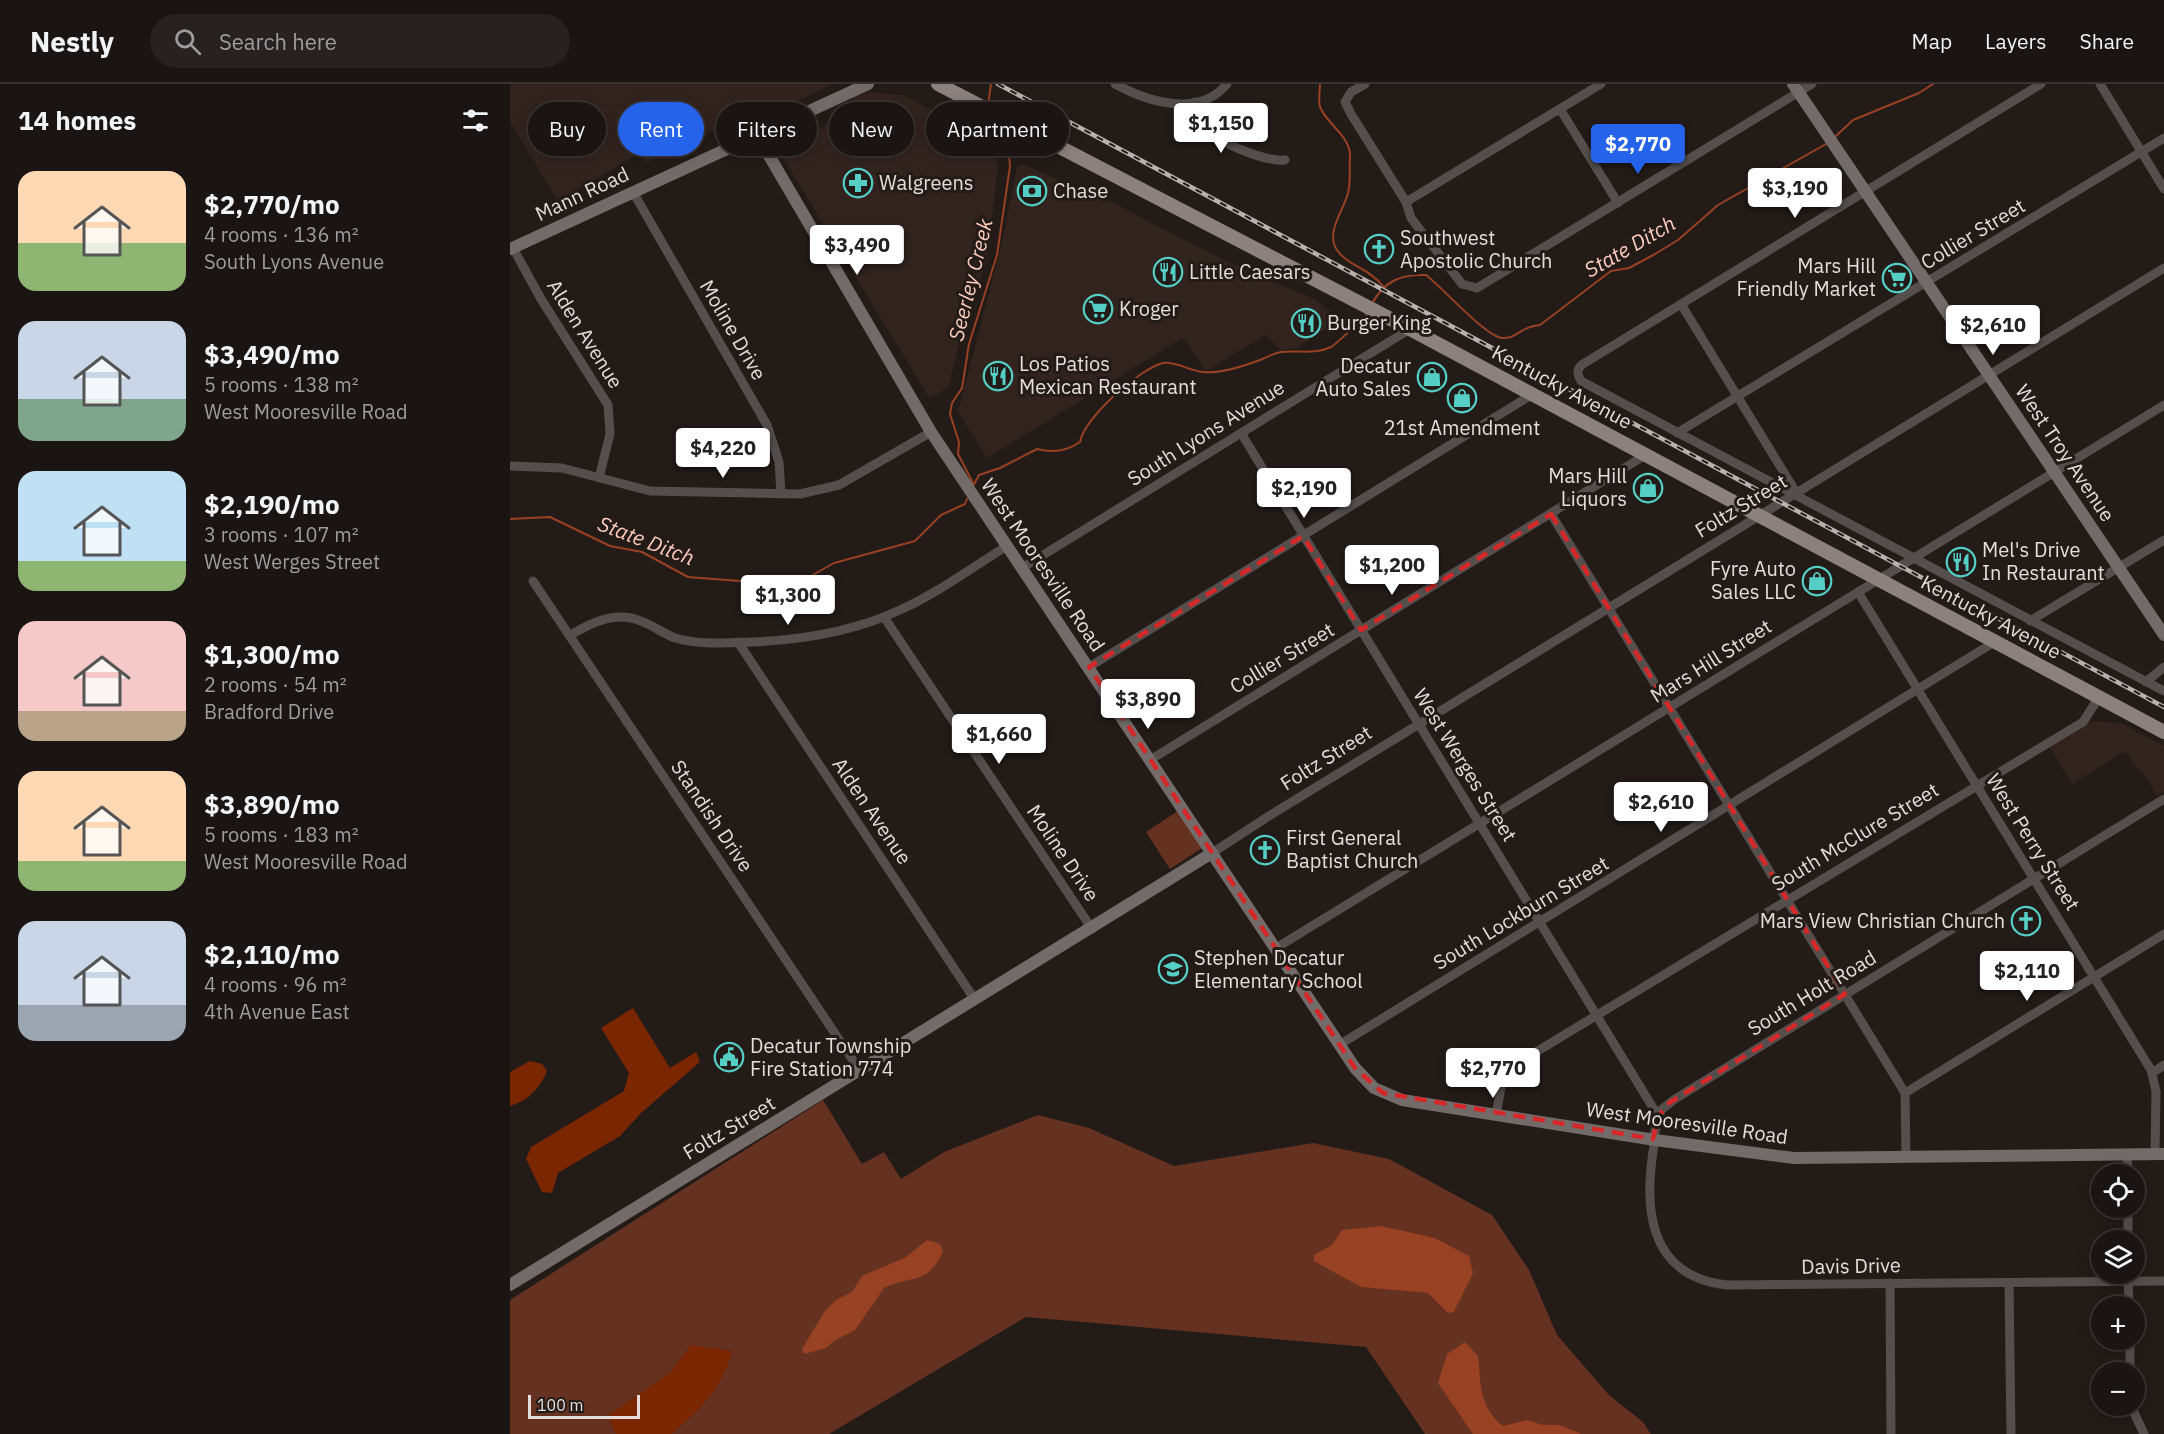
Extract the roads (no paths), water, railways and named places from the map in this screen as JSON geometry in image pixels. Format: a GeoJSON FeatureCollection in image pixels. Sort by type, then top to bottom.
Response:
{"type":"FeatureCollection","features":[{"type":"Feature","properties":{"kind":"main road","name":"Mann Road"},"geometry":{"type":"LineString","coordinates":[[817,107],[867,84]]}},
{"type":"Feature","properties":{"kind":"main road","name":"Kentucky Avenue"},"geometry":{"type":"LineString","coordinates":[[938,84],[1647,454],[2164,732]]}},
{"type":"Feature","properties":{"kind":"main road","name":"West Troy Avenue"},"geometry":{"type":"LineString","coordinates":[[1795,88],[2164,635]]}},
{"type":"Feature","properties":{"kind":"main road","name":"Mann Road"},"geometry":{"type":"LineString","coordinates":[[512,248],[716,154]]}},
{"type":"Feature","properties":{"kind":"main road","name":"West Mooresville Road"},"geometry":{"type":"LineString","coordinates":[[769,156],[931,432],[1366,1081],[1387,1095],[1402,1100],[1654,1140],[1794,1158],[2160,1154]]}},
{"type":"Feature","properties":{"kind":"main road","name":"Foltz Street"},"geometry":{"type":"LineString","coordinates":[[510,1285],[1092,929],[1212,853]]}},
{"type":"Feature","properties":{"kind":"street"},"geometry":{"type":"LineString","coordinates":[[1115,84],[1150,100],[1178,104],[1212,97],[1227,84]]}},
{"type":"Feature","properties":{"kind":"street"},"geometry":{"type":"LineString","coordinates":[[1365,84],[1351,92],[1345,102],[1406,202],[1411,218],[1462,284],[1477,288],[1618,203],[1795,88],[1812,84]]}},
{"type":"Feature","properties":{"kind":"street"},"geometry":{"type":"LineString","coordinates":[[1406,202],[1601,84]]}},
{"type":"Feature","properties":{"kind":"street"},"geometry":{"type":"LineString","coordinates":[[2041,84],[1583,364],[1578,373],[1581,381],[1912,559],[2031,621],[2149,678],[2164,691]]}},
{"type":"Feature","properties":{"kind":"street"},"geometry":{"type":"LineString","coordinates":[[2100,84],[2164,189]]}},
{"type":"Feature","properties":{"kind":"street"},"geometry":{"type":"LineString","coordinates":[[1195,102],[1200,122],[1211,134],[1266,159],[1285,160]]}},
{"type":"Feature","properties":{"kind":"street"},"geometry":{"type":"LineString","coordinates":[[1560,109],[1618,203]]}},
{"type":"Feature","properties":{"kind":"street","name":"Collier Street"},"geometry":{"type":"LineString","coordinates":[[1677,433],[1927,284],[2164,138]]}},
{"type":"Feature","properties":{"kind":"street","name":"Moline Drive"},"geometry":{"type":"LineString","coordinates":[[633,192],[767,425],[779,462],[781,494]]}},
{"type":"Feature","properties":{"kind":"street","name":"Alden Avenue"},"geometry":{"type":"LineString","coordinates":[[512,248],[541,299],[608,405],[611,430],[599,478]]}},
{"type":"Feature","properties":{"kind":"street","name":"Foltz Street"},"geometry":{"type":"LineString","coordinates":[[1212,853],[1418,724],[2164,268]]}},
{"type":"Feature","properties":{"kind":"street"},"geometry":{"type":"LineString","coordinates":[[1681,304],[1796,495]]}},
{"type":"Feature","properties":{"kind":"street","name":"South Lyons Avenue"},"geometry":{"type":"LineString","coordinates":[[1022,568],[1410,329]]}},
{"type":"Feature","properties":{"kind":"street"},"geometry":{"type":"LineString","coordinates":[[1089,667],[1533,394]]}},
{"type":"Feature","properties":{"kind":"street","name":"Mars Hill Street"},"geometry":{"type":"LineString","coordinates":[[1276,948],[2164,405]]}},
{"type":"Feature","properties":{"kind":"street"},"geometry":{"type":"LineString","coordinates":[[510,466],[555,467],[650,491],[804,494],[832,488],[931,432]]}},
{"type":"Feature","properties":{"kind":"street","name":"West Werges Street"},"geometry":{"type":"LineString","coordinates":[[1240,433],[1658,1116]]}},
{"type":"Feature","properties":{"kind":"street","name":"Collier Street"},"geometry":{"type":"LineString","coordinates":[[1150,760],[1647,454]]}},
{"type":"Feature","properties":{"kind":"street"},"geometry":{"type":"LineString","coordinates":[[1551,514],[1905,1093],[1906,1156]]}},
{"type":"Feature","properties":{"kind":"street"},"geometry":{"type":"LineString","coordinates":[[2031,621],[2164,540]]}},
{"type":"Feature","properties":{"kind":"street"},"geometry":{"type":"LineString","coordinates":[[570,635],[600,620],[620,617],[637,620],[685,640],[738,642],[802,638],[884,617],[916,602],[1007,546]]}},
{"type":"Feature","properties":{"kind":"street","name":"Standish Drive"},"geometry":{"type":"LineString","coordinates":[[533,581],[860,1071]]}},
{"type":"Feature","properties":{"kind":"street","name":"West Perry Street"},"geometry":{"type":"LineString","coordinates":[[1858,592],[2151,1073],[2156,1091],[2160,1154]]}},
{"type":"Feature","properties":{"kind":"street","name":"Moline Drive"},"geometry":{"type":"LineString","coordinates":[[884,617],[1092,929]]}},
{"type":"Feature","properties":{"kind":"street","name":"South Lockburn Street"},"geometry":{"type":"LineString","coordinates":[[1340,1045],[1730,807],[1996,641]]}},
{"type":"Feature","properties":{"kind":"street","name":"Alden Avenue"},"geometry":{"type":"LineString","coordinates":[[738,642],[975,1000]]}},
{"type":"Feature","properties":{"kind":"street"},"geometry":{"type":"LineString","coordinates":[[2149,678],[2164,667]]}},
{"type":"Feature","properties":{"kind":"street","name":"South McClure Street"},"geometry":{"type":"LineString","coordinates":[[1496,1115],[1501,1084],[1515,1065],[2083,722],[2099,697]]}},
{"type":"Feature","properties":{"kind":"street","name":"South Holt Road"},"geometry":{"type":"LineString","coordinates":[[1658,1116],[1663,1108],[1675,1099],[2164,799]]}},
{"type":"Feature","properties":{"kind":"street"},"geometry":{"type":"LineString","coordinates":[[1905,1093],[2164,934]]}},
{"type":"Feature","properties":{"kind":"street"},"geometry":{"type":"LineString","coordinates":[[2151,1073],[2164,1065]]}},
{"type":"Feature","properties":{"kind":"street"},"geometry":{"type":"LineString","coordinates":[[1654,1140],[1658,1116]]}},
{"type":"Feature","properties":{"kind":"street","name":"Davis Drive"},"geometry":{"type":"LineString","coordinates":[[1654,1140],[1648,1177],[1651,1220],[1667,1255],[1694,1276],[1727,1285],[2009,1283],[2091,1280]]}},
{"type":"Feature","properties":{"kind":"street"},"geometry":{"type":"LineString","coordinates":[[2127,1155],[2127,1164]]}},
{"type":"Feature","properties":{"kind":"street","name":"Davis Drive"},"geometry":{"type":"LineString","coordinates":[[2145,1279],[2164,1281]]}},
{"type":"Feature","properties":{"kind":"street"},"geometry":{"type":"LineString","coordinates":[[2009,1283],[2011,1434]]}},
{"type":"Feature","properties":{"kind":"street"},"geometry":{"type":"LineString","coordinates":[[1890,1284],[1891,1434]]}},
{"type":"Feature","properties":{"kind":"street"},"geometry":{"type":"LineString","coordinates":[[2136,1416],[2144,1434]]}},
{"type":"Feature","properties":{"kind":"waterway","name":"Seerley Creek"},"geometry":{"type":"LineString","coordinates":[[988,102],[991,84]]}},
{"type":"Feature","properties":{"kind":"waterway"},"geometry":{"type":"LineString","coordinates":[[1320,84],[1320,107],[1347,143],[1350,157],[1349,189],[1336,221],[1334,243],[1337,250],[1347,260],[1371,275],[1383,286]]}},
{"type":"Feature","properties":{"kind":"waterway","name":"State Ditch"},"geometry":{"type":"LineString","coordinates":[[1835,137],[1853,120],[1919,93],[1933,84]]}},
{"type":"Feature","properties":{"kind":"waterway","name":"State Ditch"},"geometry":{"type":"LineString","coordinates":[[1372,304],[1382,290],[1394,280],[1426,275],[1485,329],[1502,338],[1512,337],[1528,328],[1540,325],[1611,271],[1629,268],[1678,240],[1718,205],[1826,144]]}},
{"type":"Feature","properties":{"kind":"waterway","name":"Seerley Creek"},"geometry":{"type":"LineString","coordinates":[[973,483],[958,454],[959,442],[950,414],[952,403],[962,388],[969,344],[997,255],[1010,166],[1009,156]]}},
{"type":"Feature","properties":{"kind":"waterway","name":"State Ditch"},"geometry":{"type":"LineString","coordinates":[[973,486],[979,475],[1000,468],[1037,449],[1059,450],[1080,442],[1091,420],[1102,408],[1127,384],[1153,367],[1168,363],[1198,371],[1217,372],[1247,365],[1278,353],[1313,352],[1331,347],[1367,314]]}},
{"type":"Feature","properties":{"kind":"waterway","name":"State Ditch"},"geometry":{"type":"LineString","coordinates":[[510,519],[550,517],[610,546],[642,552],[688,577],[740,581],[762,576],[802,581],[834,563],[915,541],[941,515],[965,504],[967,499]]}},
{"type":"Feature","properties":{"kind":"railway"},"geometry":{"type":"LineString","coordinates":[[998,84],[2164,707]]}},
{"type":"Feature","properties":{"kind":"place","name":"Walgreens"},"geometry":{"type":"Point","coordinates":[858,183]}},
{"type":"Feature","properties":{"kind":"place","name":"Chase"},"geometry":{"type":"Point","coordinates":[1032,191]}},
{"type":"Feature","properties":{"kind":"place","name":"Southwest Apostolic Church"},"geometry":{"type":"Point","coordinates":[1379,249]}},
{"type":"Feature","properties":{"kind":"place","name":"Little Caesars"},"geometry":{"type":"Point","coordinates":[1168,272]}},
{"type":"Feature","properties":{"kind":"place","name":"Mars Hill Friendly Market"},"geometry":{"type":"Point","coordinates":[1897,278]}},
{"type":"Feature","properties":{"kind":"place","name":"Kroger"},"geometry":{"type":"Point","coordinates":[1098,309]}},
{"type":"Feature","properties":{"kind":"place","name":"Burger King"},"geometry":{"type":"Point","coordinates":[1306,323]}},
{"type":"Feature","properties":{"kind":"place","name":"Los Patios Mexican Restaurant"},"geometry":{"type":"Point","coordinates":[998,376]}},
{"type":"Feature","properties":{"kind":"place","name":"Decatur Auto Sales"},"geometry":{"type":"Point","coordinates":[1432,377]}},
{"type":"Feature","properties":{"kind":"place","name":"21st Amendment"},"geometry":{"type":"Point","coordinates":[1462,398]}},
{"type":"Feature","properties":{"kind":"place","name":"Mars Hill Liquors"},"geometry":{"type":"Point","coordinates":[1648,488]}},
{"type":"Feature","properties":{"kind":"place","name":"Mel's Drive In Restaurant"},"geometry":{"type":"Point","coordinates":[1961,562]}},
{"type":"Feature","properties":{"kind":"place","name":"Fyre Auto Sales LLC"},"geometry":{"type":"Point","coordinates":[1817,581]}},
{"type":"Feature","properties":{"kind":"place","name":"First General Baptist Church"},"geometry":{"type":"Point","coordinates":[1265,850]}},
{"type":"Feature","properties":{"kind":"place","name":"Mars View Christian Church"},"geometry":{"type":"Point","coordinates":[2026,921]}},
{"type":"Feature","properties":{"kind":"place","name":"Stephen Decatur Elementary School"},"geometry":{"type":"Point","coordinates":[1173,969]}},
{"type":"Feature","properties":{"kind":"place","name":"Decatur Township Fire Station 774"},"geometry":{"type":"Point","coordinates":[729,1057]}}]}
